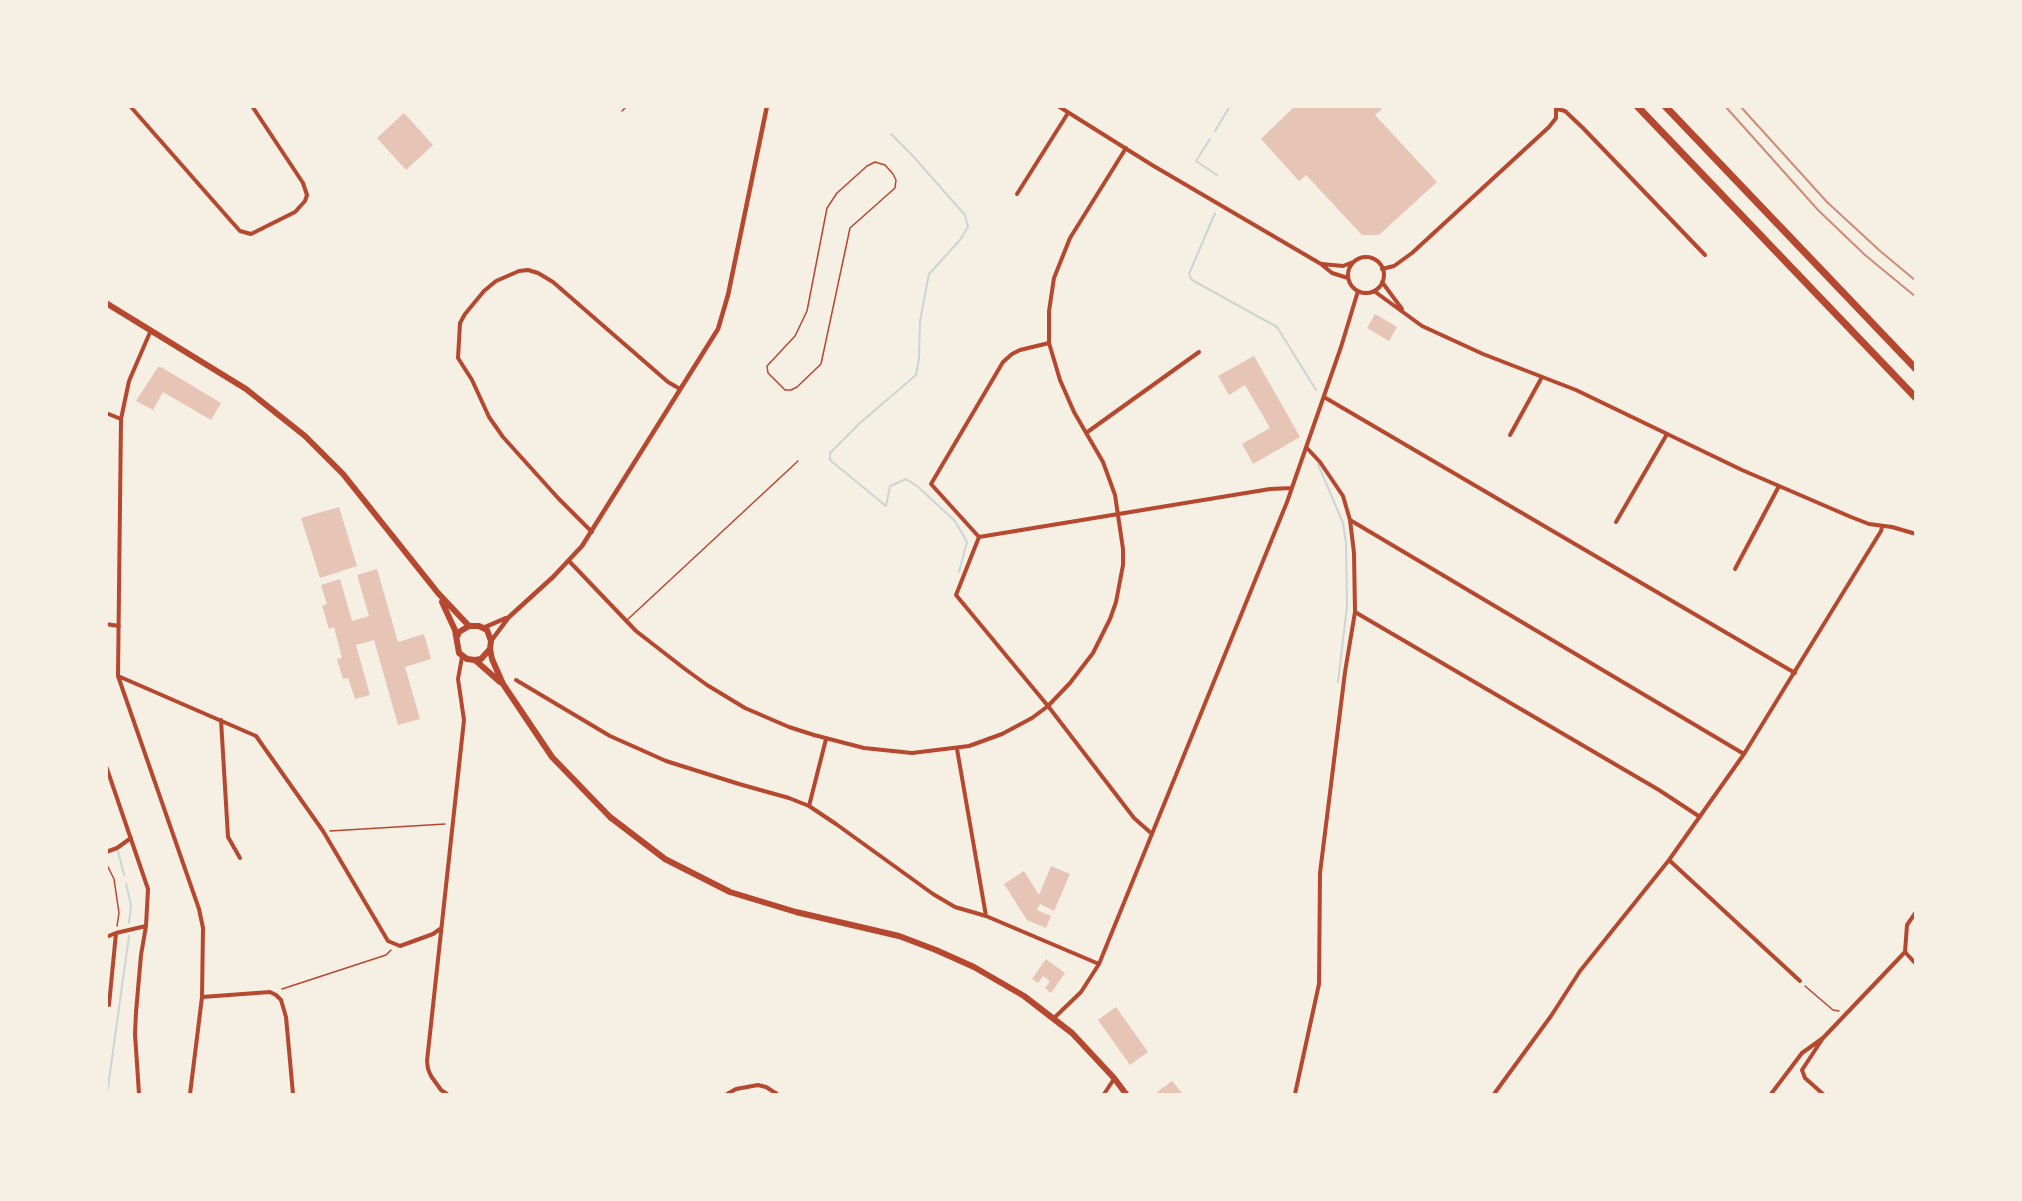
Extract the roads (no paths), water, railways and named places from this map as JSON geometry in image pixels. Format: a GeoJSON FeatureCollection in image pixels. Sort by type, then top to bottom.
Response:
{"type":"FeatureCollection","features":[{"type":"Feature","properties":{"kind":"highway"},"geometry":{"type":"LineString","coordinates":[[1637,106],[1916,398]]}},
{"type":"Feature","properties":{"kind":"highway"},"geometry":{"type":"LineString","coordinates":[[1665,106],[1916,369]]}},
{"type":"Feature","properties":{"kind":"main road"},"geometry":{"type":"LineString","coordinates":[[106,303],[246,389],[313,444],[349,481],[438,593],[469,626]]}},
{"type":"Feature","properties":{"kind":"main road"},"geometry":{"type":"LineString","coordinates":[[438,593],[457,637],[457,648],[462,657],[475,660],[503,684]]}},
{"type":"Feature","properties":{"kind":"main road"},"geometry":{"type":"LineString","coordinates":[[457,637],[459,632],[474,625],[483,628],[489,634],[490,650],[503,684],[552,757],[610,817],[665,859],[730,892],[796,912],[899,936],[936,950],[1004,983],[1054,1018],[1080,1041],[1114,1078],[1126,1095]]}},
{"type":"Feature","properties":{"kind":"main road"},"geometry":{"type":"LineString","coordinates":[[475,660],[486,655],[490,650]]}},
{"type":"Feature","properties":{"kind":"street"},"geometry":{"type":"LineString","coordinates":[[130,106],[240,231],[251,234],[295,213],[307,195],[303,183],[252,106]]}},
{"type":"Feature","properties":{"kind":"street"},"geometry":{"type":"LineString","coordinates":[[421,106],[427,106]]}},
{"type":"Feature","properties":{"kind":"street"},"geometry":{"type":"LineString","coordinates":[[491,640],[509,616],[569,561],[592,532],[718,329],[724,312],[766,106]]}},
{"type":"Feature","properties":{"kind":"street"},"geometry":{"type":"LineString","coordinates":[[1058,106],[1322,264],[1332,273],[1348,278]]}},
{"type":"Feature","properties":{"kind":"street"},"geometry":{"type":"LineString","coordinates":[[1382,268],[1394,266],[1412,253],[1549,127],[1556,118],[1557,108],[1565,111],[1583,128],[1705,255]]}},
{"type":"Feature","properties":{"kind":"street"},"geometry":{"type":"LineString","coordinates":[[1017,194],[1068,113]]}},
{"type":"Feature","properties":{"kind":"street"},"geometry":{"type":"LineString","coordinates":[[569,561],[626,621],[676,662],[726,697],[767,718],[826,739],[890,752],[912,753],[957,749],[1002,734],[1032,718],[1048,706],[1070,683],[1093,653],[1116,602],[1123,565],[1123,549],[1115,495],[1103,462],[1074,412],[1060,380],[1049,343],[1049,311],[1054,278],[1070,238],[1126,148]]}},
{"type":"Feature","properties":{"kind":"street"},"geometry":{"type":"LineString","coordinates":[[1322,264],[1343,266],[1363,258],[1372,259],[1382,268],[1382,282],[1404,312]]}},
{"type":"Feature","properties":{"kind":"street"},"geometry":{"type":"LineString","coordinates":[[1356,260],[1351,265],[1348,278],[1352,286],[1358,291],[1369,293],[1382,282]]}},
{"type":"Feature","properties":{"kind":"street"},"geometry":{"type":"LineString","coordinates":[[592,532],[503,437],[489,417],[472,380],[458,358],[460,323],[472,305],[496,281],[519,271],[528,270],[538,273],[553,282],[661,376],[680,389]]}},
{"type":"Feature","properties":{"kind":"street"},"geometry":{"type":"LineString","coordinates":[[1054,1018],[1081,992],[1099,964],[1292,488],[1358,291]]}},
{"type":"Feature","properties":{"kind":"street"},"geometry":{"type":"LineString","coordinates":[[1374,291],[1422,326],[1483,354],[1576,390],[1779,486],[1869,524],[1892,527],[1916,534]]}},
{"type":"Feature","properties":{"kind":"street"},"geometry":{"type":"LineString","coordinates":[[151,330],[129,381],[121,419],[118,676],[199,909],[203,927],[202,997],[190,1095]]}},
{"type":"Feature","properties":{"kind":"street"},"geometry":{"type":"LineString","coordinates":[[979,537],[931,483],[1003,362],[1020,350],[1049,343]]}},
{"type":"Feature","properties":{"kind":"street"},"geometry":{"type":"LineString","coordinates":[[1086,433],[1199,352]]}},
{"type":"Feature","properties":{"kind":"street"},"geometry":{"type":"LineString","coordinates":[[1510,435],[1542,377]]}},
{"type":"Feature","properties":{"kind":"street"},"geometry":{"type":"LineString","coordinates":[[1324,397],[1795,673]]}},
{"type":"Feature","properties":{"kind":"street"},"geometry":{"type":"LineString","coordinates":[[106,413],[121,419]]}},
{"type":"Feature","properties":{"kind":"street"},"geometry":{"type":"LineString","coordinates":[[1616,522],[1667,434]]}},
{"type":"Feature","properties":{"kind":"street"},"geometry":{"type":"LineString","coordinates":[[1295,1095],[1319,984],[1320,873],[1345,672],[1355,612],[1354,553],[1350,520],[1343,496],[1320,462],[1306,447]]}},
{"type":"Feature","properties":{"kind":"street"},"geometry":{"type":"LineString","coordinates":[[1735,569],[1779,486]]}},
{"type":"Feature","properties":{"kind":"street"},"geometry":{"type":"LineString","coordinates":[[979,537],[1270,489],[1292,488]]}},
{"type":"Feature","properties":{"kind":"street"},"geometry":{"type":"LineString","coordinates":[[1350,520],[1744,754]]}},
{"type":"Feature","properties":{"kind":"street"},"geometry":{"type":"LineString","coordinates":[[1494,1095],[1551,1016],[1580,971],[1701,817],[1795,673],[1882,527]]}},
{"type":"Feature","properties":{"kind":"street"},"geometry":{"type":"LineString","coordinates":[[979,537],[956,595],[1048,706],[1134,818],[1151,834]]}},
{"type":"Feature","properties":{"kind":"street"},"geometry":{"type":"LineString","coordinates":[[1355,612],[1659,790],[1701,817]]}},
{"type":"Feature","properties":{"kind":"street"},"geometry":{"type":"LineString","coordinates":[[483,628],[509,616]]}},
{"type":"Feature","properties":{"kind":"street"},"geometry":{"type":"LineString","coordinates":[[106,624],[119,627]]}},
{"type":"Feature","properties":{"kind":"street"},"geometry":{"type":"LineString","coordinates":[[447,1095],[431,1076],[427,1066],[464,720],[458,679],[462,657]]}},
{"type":"Feature","properties":{"kind":"street"},"geometry":{"type":"LineString","coordinates":[[118,676],[250,732],[263,743],[322,831],[388,942],[403,945],[433,934],[440,929]]}},
{"type":"Feature","properties":{"kind":"street"},"geometry":{"type":"LineString","coordinates":[[516,680],[610,736],[666,761],[789,798],[808,806],[955,907],[986,916],[1099,964]]}},
{"type":"Feature","properties":{"kind":"street"},"geometry":{"type":"LineString","coordinates":[[221,720],[228,837],[240,858]]}},
{"type":"Feature","properties":{"kind":"street"},"geometry":{"type":"LineString","coordinates":[[808,806],[826,739]]}},
{"type":"Feature","properties":{"kind":"street"},"geometry":{"type":"LineString","coordinates":[[957,749],[986,916]]}},
{"type":"Feature","properties":{"kind":"street"},"geometry":{"type":"LineString","coordinates":[[107,768],[148,889],[135,1034],[139,1095]]}},
{"type":"Feature","properties":{"kind":"street"},"geometry":{"type":"LineString","coordinates":[[106,852],[117,849],[131,838]]}},
{"type":"Feature","properties":{"kind":"street"},"geometry":{"type":"LineString","coordinates":[[1669,860],[1800,981]]}},
{"type":"Feature","properties":{"kind":"street"},"geometry":{"type":"LineString","coordinates":[[1823,1095],[1805,1078],[1802,1070],[1823,1038],[1905,951],[1907,925],[1916,912]]}},
{"type":"Feature","properties":{"kind":"street"},"geometry":{"type":"LineString","coordinates":[[106,937],[146,926]]}},
{"type":"Feature","properties":{"kind":"street"},"geometry":{"type":"LineString","coordinates":[[109,1005],[116,933]]}},
{"type":"Feature","properties":{"kind":"street"},"geometry":{"type":"LineString","coordinates":[[1905,951],[1916,964]]}},
{"type":"Feature","properties":{"kind":"street"},"geometry":{"type":"LineString","coordinates":[[202,997],[270,992],[281,1000],[286,1017],[293,1095]]}},
{"type":"Feature","properties":{"kind":"street"},"geometry":{"type":"LineString","coordinates":[[1771,1095],[1802,1053],[1823,1038]]}},
{"type":"Feature","properties":{"kind":"street"},"geometry":{"type":"LineString","coordinates":[[1104,1095],[1114,1078]]}},
{"type":"Feature","properties":{"kind":"street"},"geometry":{"type":"LineString","coordinates":[[727,1095],[736,1089],[758,1085],[777,1095]]}},
{"type":"Feature","properties":{"kind":"lane"},"geometry":{"type":"LineString","coordinates":[[622,111],[627,106]]}},
{"type":"Feature","properties":{"kind":"lane"},"geometry":{"type":"LineString","coordinates":[[880,162],[895,177],[895,188],[850,228],[821,364],[793,390],[781,387],[768,373],[767,366],[795,336],[807,311],[827,208],[837,193],[867,166],[880,162]]}},
{"type":"Feature","properties":{"kind":"lane"},"geometry":{"type":"LineString","coordinates":[[626,621],[798,461]]}},
{"type":"Feature","properties":{"kind":"waterway"},"geometry":{"type":"LineString","coordinates":[[1215,131],[1230,106]]}},
{"type":"Feature","properties":{"kind":"waterway"},"geometry":{"type":"LineString","coordinates":[[891,134],[965,215],[968,227],[960,240],[929,274],[920,321],[919,359],[916,375],[860,423],[830,453],[830,460],[886,506],[890,486],[906,479],[917,486],[955,521],[967,542],[959,572]]}},
{"type":"Feature","properties":{"kind":"waterway"},"geometry":{"type":"LineString","coordinates":[[1210,139],[1196,161],[1217,175]]}},
{"type":"Feature","properties":{"kind":"waterway"},"geometry":{"type":"LineString","coordinates":[[1215,213],[1189,274],[1192,280],[1277,327],[1316,390]]}},
{"type":"Feature","properties":{"kind":"waterway"},"geometry":{"type":"LineString","coordinates":[[1318,464],[1343,523],[1346,543],[1347,606],[1338,682]]}},
{"type":"Feature","properties":{"kind":"waterway"},"geometry":{"type":"LineString","coordinates":[[118,851],[124,875]]}},
{"type":"Feature","properties":{"kind":"waterway"},"geometry":{"type":"LineString","coordinates":[[126,884],[131,905],[129,923]]}},
{"type":"Feature","properties":{"kind":"waterway"},"geometry":{"type":"LineString","coordinates":[[107,1094],[129,936]]}},
{"type":"Feature","properties":{"kind":"railway"},"geometry":{"type":"LineString","coordinates":[[1725,106],[1818,210],[1865,255],[1916,297]]}},
{"type":"Feature","properties":{"kind":"railway"},"geometry":{"type":"LineString","coordinates":[[1740,106],[1827,202],[1916,281]]}}]}
